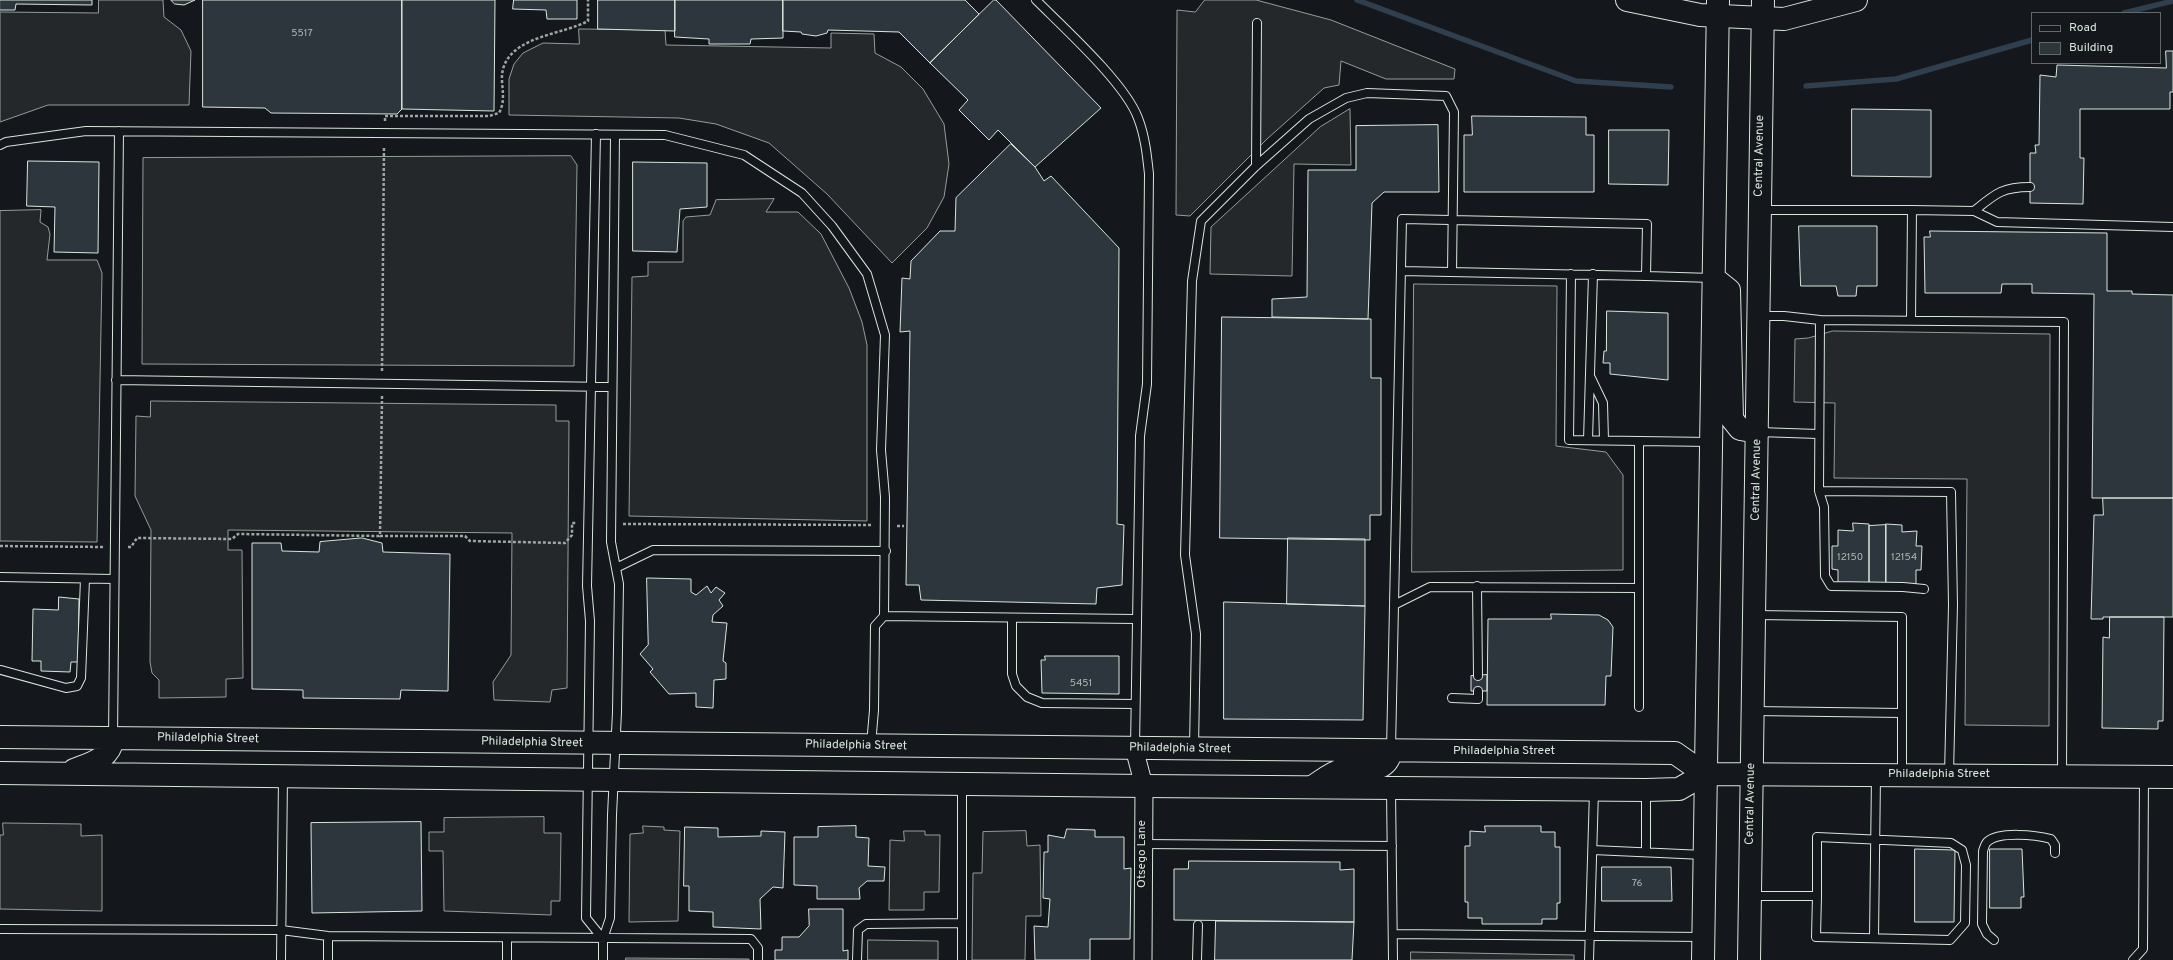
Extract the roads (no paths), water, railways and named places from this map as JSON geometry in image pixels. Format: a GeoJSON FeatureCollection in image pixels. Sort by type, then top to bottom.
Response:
{"type":"FeatureCollection","features":[{"type":"Feature","properties":{"kind":"main road"},"geometry":{"type":"LineString","coordinates":[[1627,0],[1700,15],[1718,8],[1763,9],[1788,19],[1856,0]]}},
{"type":"Feature","properties":{"kind":"main road"},"geometry":{"type":"LineString","coordinates":[[1703,960],[1718,8]]}},
{"type":"Feature","properties":{"kind":"main road","name":"Central Avenue"},"geometry":{"type":"LineString","coordinates":[[1749,960],[1758,432],[1759,210],[1763,9]]}},
{"type":"Feature","properties":{"kind":"main road"},"geometry":{"type":"LineString","coordinates":[[1714,278],[1729,290],[1732,419],[1740,429],[1758,432]]}},
{"type":"Feature","properties":{"kind":"main road","name":"Philadelphia Street"},"geometry":{"type":"LineString","coordinates":[[0,737],[870,747],[1675,753],[1705,774],[2173,776]]}},
{"type":"Feature","properties":{"kind":"main road"},"geometry":{"type":"LineString","coordinates":[[63,773],[93,763],[105,756],[111,748],[113,738]]}},
{"type":"Feature","properties":{"kind":"main road"},"geometry":{"type":"LineString","coordinates":[[1311,787],[1340,770],[1371,770],[1382,766],[1390,759],[1391,751]]}},
{"type":"Feature","properties":{"kind":"main road"},"geometry":{"type":"LineString","coordinates":[[0,773],[1646,790],[1679,789],[1705,774]]}},
{"type":"Feature","properties":{"kind":"street","name":"Otsego Lane"},"geometry":{"type":"LineString","coordinates":[[1134,748],[1144,786],[1143,960]]}},
{"type":"Feature","properties":{"kind":"lane"},"geometry":{"type":"LineString","coordinates":[[1036,0],[1122,90],[1138,116],[1146,144],[1149,174],[1146,384],[1140,436],[1135,619],[1134,748]]}},
{"type":"Feature","properties":{"kind":"lane"},"geometry":{"type":"LineString","coordinates":[[1256,166],[1257,23]]}},
{"type":"Feature","properties":{"kind":"lane"},"geometry":{"type":"LineString","coordinates":[[1194,749],[1196,634],[1185,555],[1192,281],[1201,221],[1256,166],[1309,119],[1346,98],[1367,93],[1446,96],[1454,112],[1452,272]]}},
{"type":"Feature","properties":{"kind":"lane"},"geometry":{"type":"LineString","coordinates":[[0,145],[6,142],[86,131],[665,135],[744,155],[802,193],[832,226],[867,274],[885,334],[881,450],[886,496],[884,616],[876,626],[874,710],[870,747]]}},
{"type":"Feature","properties":{"kind":"lane"},"geometry":{"type":"LineString","coordinates":[[113,738],[119,131]]}},
{"type":"Feature","properties":{"kind":"lane"},"geometry":{"type":"LineString","coordinates":[[596,134],[587,586],[590,628],[586,918],[603,939]]}},
{"type":"Feature","properties":{"kind":"lane"},"geometry":{"type":"LineString","coordinates":[[603,960],[603,939],[610,918],[619,584],[611,542],[615,134]]}},
{"type":"Feature","properties":{"kind":"lane"},"geometry":{"type":"LineString","coordinates":[[1974,211],[1995,194],[2012,187],[2030,187]]}},
{"type":"Feature","properties":{"kind":"lane"},"geometry":{"type":"LineString","coordinates":[[1759,210],[1974,211],[1997,222],[2173,227]]}},
{"type":"Feature","properties":{"kind":"lane"},"geometry":{"type":"LineString","coordinates":[[1911,320],[1912,210]]}},
{"type":"Feature","properties":{"kind":"lane"},"geometry":{"type":"LineString","coordinates":[[1391,751],[1402,219],[1647,224],[1646,276]]}},
{"type":"Feature","properties":{"kind":"lane"},"geometry":{"type":"LineString","coordinates":[[1401,271],[1593,274],[1714,278]]}},
{"type":"Feature","properties":{"kind":"lane"},"geometry":{"type":"LineString","coordinates":[[1571,274],[1569,440],[1711,442]]}},
{"type":"Feature","properties":{"kind":"lane"},"geometry":{"type":"LineString","coordinates":[[1588,440],[1593,274]]}},
{"type":"Feature","properties":{"kind":"lane"},"geometry":{"type":"LineString","coordinates":[[1759,316],[1784,316],[1820,320],[2064,322],[2062,776]]}},
{"type":"Feature","properties":{"kind":"lane"},"geometry":{"type":"LineString","coordinates":[[1820,320],[1818,434],[1819,491],[1824,507],[1824,576],[1831,586],[1924,589]]}},
{"type":"Feature","properties":{"kind":"lane"},"geometry":{"type":"LineString","coordinates":[[1590,376],[1603,403],[1604,440]]}},
{"type":"Feature","properties":{"kind":"lane"},"geometry":{"type":"LineString","coordinates":[[116,380],[591,388],[612,387]]}},
{"type":"Feature","properties":{"kind":"lane"},"geometry":{"type":"LineString","coordinates":[[1758,432],[1818,434]]}},
{"type":"Feature","properties":{"kind":"lane"},"geometry":{"type":"LineString","coordinates":[[1639,441],[1639,707]]}},
{"type":"Feature","properties":{"kind":"lane"},"geometry":{"type":"LineString","coordinates":[[1819,491],[1952,492],[1953,605],[1949,775]]}},
{"type":"Feature","properties":{"kind":"lane"},"geometry":{"type":"LineString","coordinates":[[616,568],[654,550],[886,551]]}},
{"type":"Feature","properties":{"kind":"lane"},"geometry":{"type":"LineString","coordinates":[[0,577],[114,579]]}},
{"type":"Feature","properties":{"kind":"lane"},"geometry":{"type":"LineString","coordinates":[[1,670],[66,688],[77,686],[81,678],[85,578]]}},
{"type":"Feature","properties":{"kind":"lane"},"geometry":{"type":"LineString","coordinates":[[1394,605],[1430,587],[1477,586],[1639,588]]}},
{"type":"Feature","properties":{"kind":"lane"},"geometry":{"type":"LineString","coordinates":[[1477,586],[1478,676]]}},
{"type":"Feature","properties":{"kind":"lane"},"geometry":{"type":"LineString","coordinates":[[1755,614],[1902,617],[1902,775]]}},
{"type":"Feature","properties":{"kind":"lane"},"geometry":{"type":"LineString","coordinates":[[884,616],[1135,619]]}},
{"type":"Feature","properties":{"kind":"lane"},"geometry":{"type":"LineString","coordinates":[[1012,618],[1012,674],[1016,686],[1027,697],[1042,703],[1135,704]]}},
{"type":"Feature","properties":{"kind":"lane"},"geometry":{"type":"LineString","coordinates":[[1452,698],[1478,699],[1478,691]]}},
{"type":"Feature","properties":{"kind":"lane"},"geometry":{"type":"LineString","coordinates":[[1753,711],[1902,713]]}},
{"type":"Feature","properties":{"kind":"lane"},"geometry":{"type":"LineString","coordinates":[[281,960],[283,775]]}},
{"type":"Feature","properties":{"kind":"lane"},"geometry":{"type":"LineString","coordinates":[[1874,937],[1876,775]]}},
{"type":"Feature","properties":{"kind":"lane"},"geometry":{"type":"LineString","coordinates":[[2133,960],[2143,949],[2144,776]]}},
{"type":"Feature","properties":{"kind":"lane"},"geometry":{"type":"LineString","coordinates":[[962,784],[962,960]]}},
{"type":"Feature","properties":{"kind":"lane"},"geometry":{"type":"LineString","coordinates":[[1391,788],[1393,960]]}},
{"type":"Feature","properties":{"kind":"lane"},"geometry":{"type":"LineString","coordinates":[[1590,960],[1594,789]]}},
{"type":"Feature","properties":{"kind":"lane"},"geometry":{"type":"LineString","coordinates":[[1646,790],[1646,852]]}},
{"type":"Feature","properties":{"kind":"lane"},"geometry":{"type":"LineString","coordinates":[[1994,940],[1987,934],[1982,924],[1983,851],[1986,842],[1998,836],[2040,836],[2051,839],[2055,845],[2055,853]]}},
{"type":"Feature","properties":{"kind":"lane"},"geometry":{"type":"LineString","coordinates":[[1817,837],[1875,841],[1951,844],[1962,850],[1966,865],[1965,924],[1950,940],[1874,937],[1816,937],[1817,837]]}},
{"type":"Feature","properties":{"kind":"lane"},"geometry":{"type":"LineString","coordinates":[[1143,844],[1392,846]]}},
{"type":"Feature","properties":{"kind":"lane"},"geometry":{"type":"LineString","coordinates":[[1593,850],[1704,855]]}},
{"type":"Feature","properties":{"kind":"lane"},"geometry":{"type":"LineString","coordinates":[[1750,896],[1817,896]]}},
{"type":"Feature","properties":{"kind":"lane"},"geometry":{"type":"LineString","coordinates":[[857,960],[858,930],[866,924],[962,923]]}},
{"type":"Feature","properties":{"kind":"lane"},"geometry":{"type":"LineString","coordinates":[[1197,960],[1198,925]]}},
{"type":"Feature","properties":{"kind":"lane"},"geometry":{"type":"LineString","coordinates":[[0,929],[281,930],[328,936],[751,939],[758,948],[758,960]]}},
{"type":"Feature","properties":{"kind":"lane"},"geometry":{"type":"LineString","coordinates":[[1393,934],[1704,937]]}},
{"type":"Feature","properties":{"kind":"lane"},"geometry":{"type":"LineString","coordinates":[[328,936],[328,960]]}},
{"type":"Feature","properties":{"kind":"lane"},"geometry":{"type":"LineString","coordinates":[[507,938],[507,960]]}},
{"type":"Feature","properties":{"kind":"waterway"},"geometry":{"type":"LineString","coordinates":[[1357,0],[1576,81],[1671,87]]}},
{"type":"Feature","properties":{"kind":"waterway"},"geometry":{"type":"LineString","coordinates":[[2128,12],[2173,1]]}},
{"type":"Feature","properties":{"kind":"waterway"},"geometry":{"type":"LineString","coordinates":[[1806,86],[1896,79],[2031,40]]}}]}
